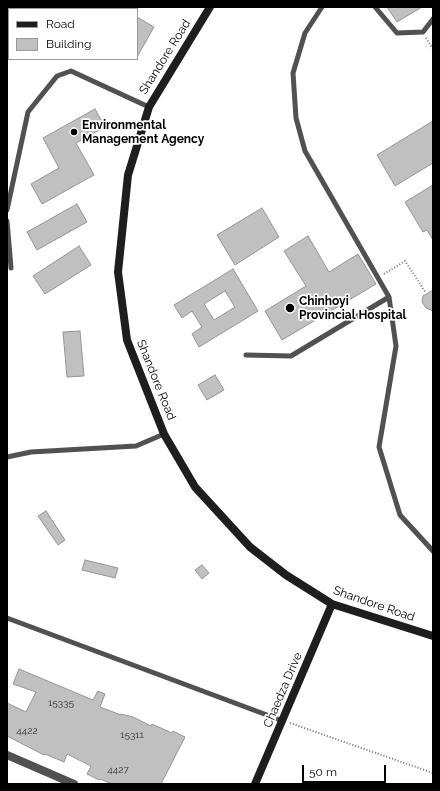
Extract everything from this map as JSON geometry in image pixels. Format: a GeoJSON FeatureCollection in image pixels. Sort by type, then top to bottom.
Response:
{"type":"FeatureCollection","features":[{"type":"Feature","properties":{"kind":"street","name":"Shandore Road"},"geometry":{"type":"LineString","coordinates":[[210,7],[149,107],[128,175],[118,272],[127,340],[164,434],[195,487],[250,547],[286,575],[332,604],[433,636]]}},
{"type":"Feature","properties":{"kind":"street","name":"Chaedza Drive"},"geometry":{"type":"LineString","coordinates":[[255,784],[332,604]]}},
{"type":"Feature","properties":{"kind":"street"},"geometry":{"type":"LineString","coordinates":[[7,755],[74,784]]}},
{"type":"Feature","properties":{"kind":"lane"},"geometry":{"type":"LineString","coordinates":[[322,7],[305,33],[293,73],[296,118],[305,152],[389,297],[396,346],[379,447],[400,515],[433,551]]}},
{"type":"Feature","properties":{"kind":"lane"},"geometry":{"type":"LineString","coordinates":[[375,7],[397,33],[423,32],[433,19]]}},
{"type":"Feature","properties":{"kind":"lane"},"geometry":{"type":"LineString","coordinates":[[7,210],[28,112],[56,76],[71,71],[149,107]]}},
{"type":"Feature","properties":{"kind":"lane"},"geometry":{"type":"LineString","coordinates":[[7,221],[11,268]]}},
{"type":"Feature","properties":{"kind":"lane"},"geometry":{"type":"LineString","coordinates":[[246,355],[291,356],[389,297]]}},
{"type":"Feature","properties":{"kind":"lane"},"geometry":{"type":"LineString","coordinates":[[7,457],[31,452],[136,446],[164,434]]}},
{"type":"Feature","properties":{"kind":"lane"},"geometry":{"type":"LineString","coordinates":[[7,618],[283,721]]}},
{"type":"Feature","properties":{"kind":"path"},"geometry":{"type":"LineString","coordinates":[[423,32],[433,49]]}},
{"type":"Feature","properties":{"kind":"path"},"geometry":{"type":"LineString","coordinates":[[378,278],[405,261],[426,293]]}},
{"type":"Feature","properties":{"kind":"path"},"geometry":{"type":"LineString","coordinates":[[283,721],[433,773]]}},
{"type":"Feature","properties":{"kind":"building"},"geometry":{"type":"Polygon","coordinates":[[[387,7],[422,7],[397,22],[387,7]]]}},
{"type":"Feature","properties":{"kind":"building"},"geometry":{"type":"Polygon","coordinates":[[[138,18],[154,27],[138,55],[138,18]]]}},
{"type":"Feature","properties":{"kind":"building"},"geometry":{"type":"Polygon","coordinates":[[[95,109],[105,127],[76,143],[94,175],[42,204],[31,184],[59,168],[43,138],[95,109]]]}},
{"type":"Feature","properties":{"kind":"building"},"geometry":{"type":"Polygon","coordinates":[[[433,121],[433,163],[395,186],[377,155],[433,121]]]}},
{"type":"Feature","properties":{"kind":"building"},"geometry":{"type":"Polygon","coordinates":[[[433,185],[433,240],[427,230],[423,232],[405,202],[433,185]]]}},
{"type":"Feature","properties":{"kind":"building"},"geometry":{"type":"Polygon","coordinates":[[[77,204],[87,222],[37,250],[27,232],[77,204]]]}},
{"type":"Feature","properties":{"kind":"building"},"geometry":{"type":"Polygon","coordinates":[[[262,208],[279,237],[235,265],[217,235],[262,208]]]}},
{"type":"Feature","properties":{"kind":"building"},"geometry":{"type":"Polygon","coordinates":[[[308,236],[329,272],[358,254],[376,284],[282,340],[265,311],[306,286],[284,251],[308,236]]]}},
{"type":"Feature","properties":{"kind":"building"},"geometry":{"type":"Polygon","coordinates":[[[79,246],[91,265],[45,294],[33,276],[79,246]]]}},
{"type":"Feature","properties":{"kind":"building"},"geometry":{"type":"Polygon","coordinates":[[[233,269],[258,311],[199,347],[192,334],[202,327],[192,311],[182,318],[174,305],[233,269]],[[225,291],[204,304],[214,320],[235,307],[225,291]]]}},
{"type":"Feature","properties":{"kind":"building"},"geometry":{"type":"Polygon","coordinates":[[[433,290],[433,311],[426,308],[422,302],[423,296],[433,290]]]}},
{"type":"Feature","properties":{"kind":"building"},"geometry":{"type":"Polygon","coordinates":[[[80,331],[84,376],[67,377],[63,332],[80,331]]]}},
{"type":"Feature","properties":{"kind":"building"},"geometry":{"type":"Polygon","coordinates":[[[215,375],[224,390],[207,400],[198,385],[215,375]]]}},
{"type":"Feature","properties":{"kind":"building"},"geometry":{"type":"Polygon","coordinates":[[[46,511],[65,540],[58,545],[38,516],[46,511]]]}},
{"type":"Feature","properties":{"kind":"building"},"geometry":{"type":"Polygon","coordinates":[[[85,560],[118,568],[115,578],[82,570],[85,560]]]}},
{"type":"Feature","properties":{"kind":"building"},"geometry":{"type":"Polygon","coordinates":[[[202,565],[209,573],[202,579],[195,570],[202,565]]]}},
{"type":"Feature","properties":{"kind":"building"},"geometry":{"type":"Polygon","coordinates":[[[19,669],[93,700],[98,691],[105,694],[100,707],[121,715],[133,717],[151,726],[152,724],[172,733],[173,731],[185,737],[161,784],[112,784],[100,779],[99,780],[87,774],[91,766],[67,754],[64,762],[45,754],[44,755],[7,736],[7,703],[26,712],[36,692],[13,684],[19,669]]]}},
{"type":"Feature","properties":{"kind":"place","name":"Environmental Management Agency"},"geometry":{"type":"Point","coordinates":[74,132]}},
{"type":"Feature","properties":{"kind":"place","name":"Chinhoyi Provincial Hospital"},"geometry":{"type":"Point","coordinates":[290,308]}}]}
